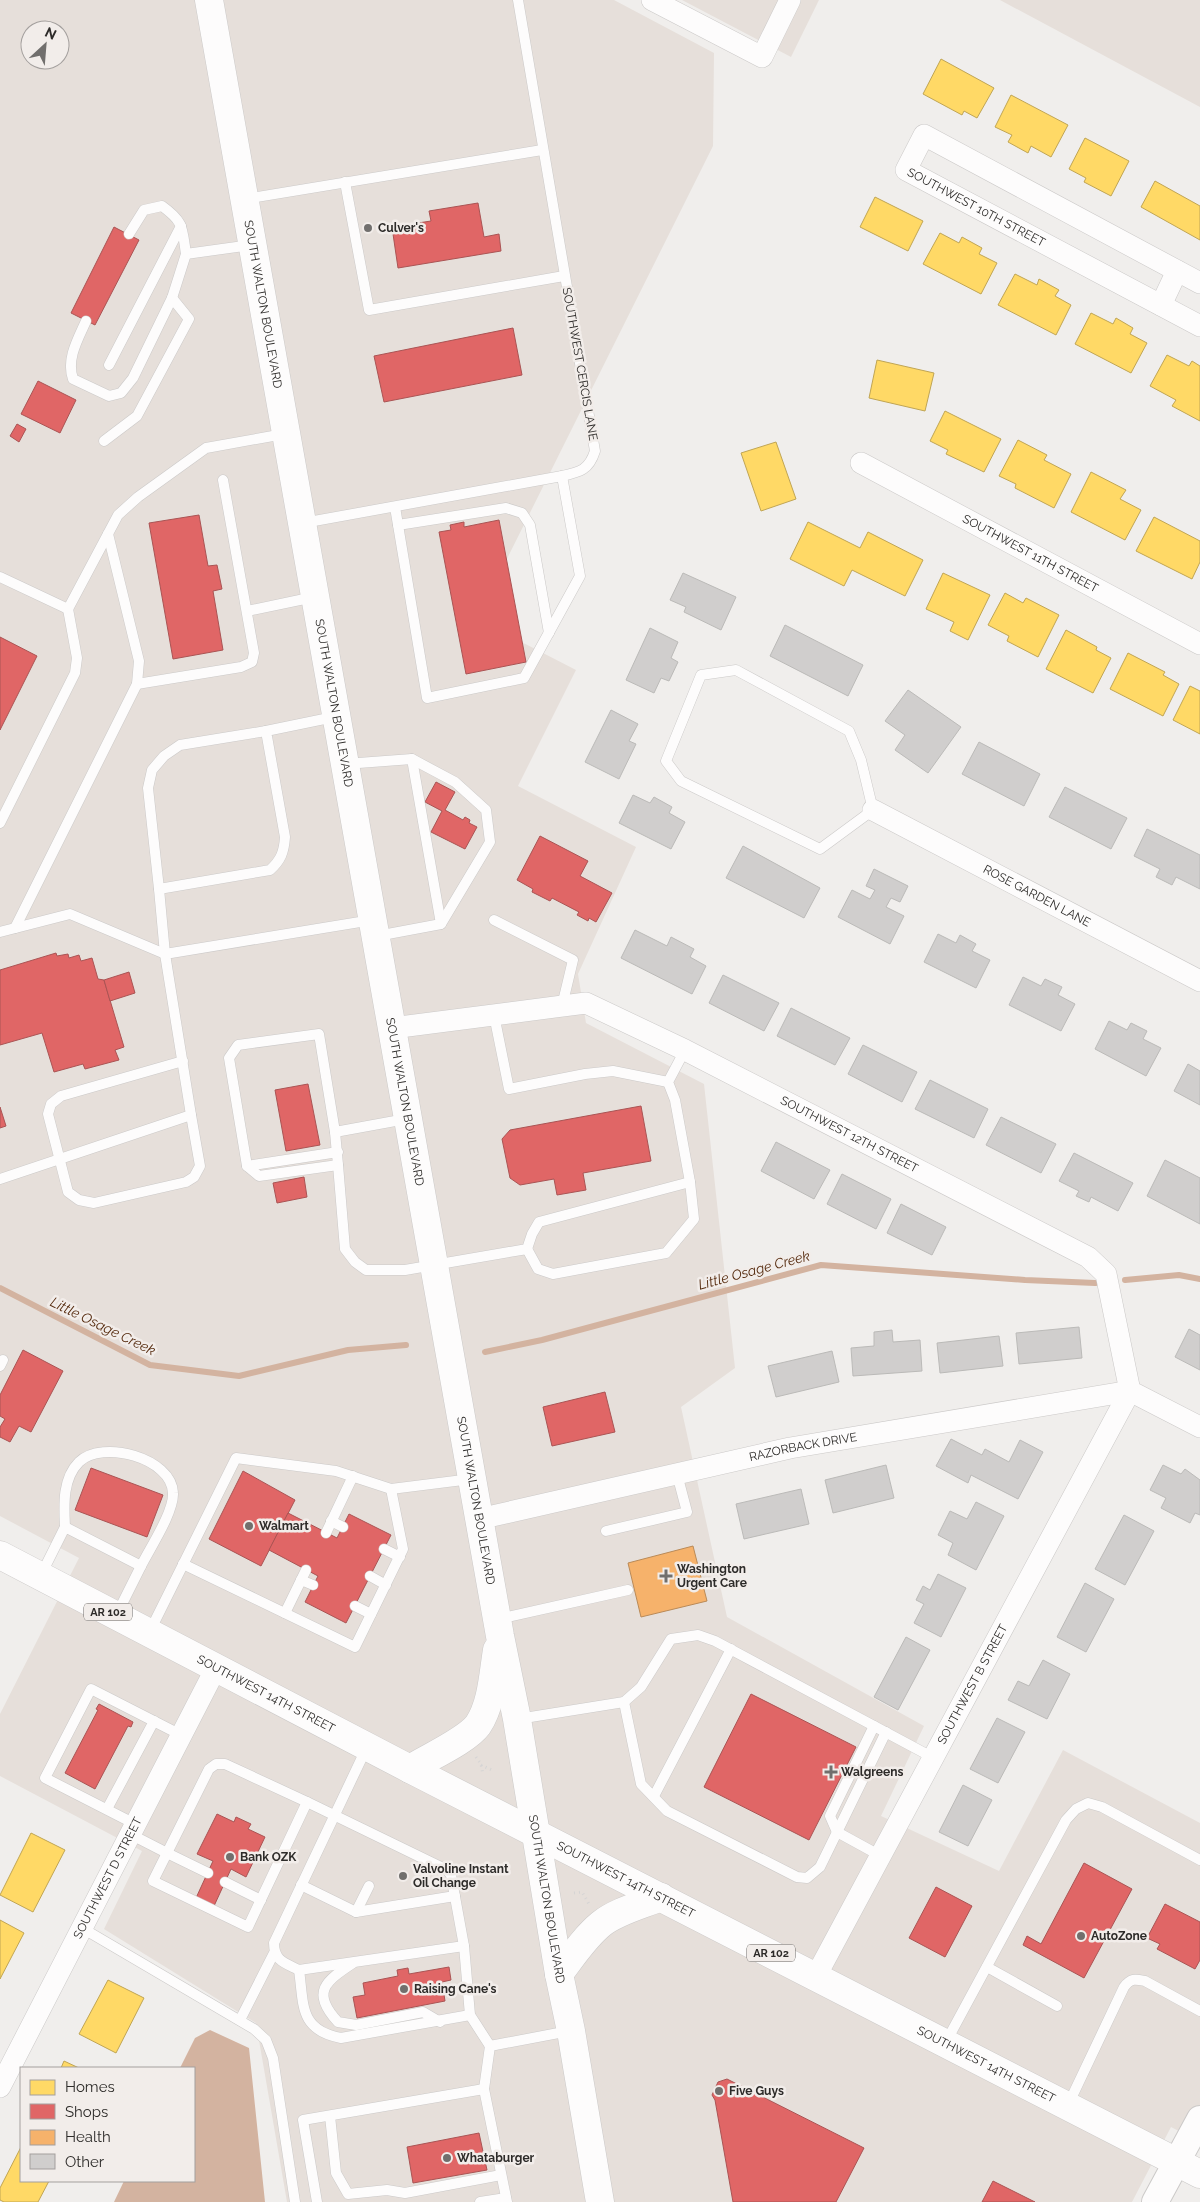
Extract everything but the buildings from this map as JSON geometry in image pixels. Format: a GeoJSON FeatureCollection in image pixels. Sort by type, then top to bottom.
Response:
{"type":"FeatureCollection","features":[{"type":"Feature","properties":{"kind":"main road","name":"SOUTH WALTON BOULEVARD"},"geometry":{"type":"LineString","coordinates":[[209,0],[498,1628],[517,1720],[534,1832],[600,2202]]}},
{"type":"Feature","properties":{"kind":"main road","name":"SOUTHWEST 14TH STREET"},"geometry":{"type":"LineString","coordinates":[[0,1555],[410,1769],[1200,2174]]}},
{"type":"Feature","properties":{"kind":"main road"},"geometry":{"type":"LineString","coordinates":[[410,1769],[463,1739],[478,1724],[487,1705],[498,1628]]}},
{"type":"Feature","properties":{"kind":"main road"},"geometry":{"type":"LineString","coordinates":[[559,1974],[582,1944],[602,1923],[661,1897]]}},
{"type":"Feature","properties":{"kind":"street"},"geometry":{"type":"LineString","coordinates":[[652,0],[762,57],[790,0]]}},
{"type":"Feature","properties":{"kind":"street","name":"SOUTHWEST 10TH STREET"},"geometry":{"type":"LineString","coordinates":[[1200,284],[924,135],[906,170],[1200,326]]}},
{"type":"Feature","properties":{"kind":"street"},"geometry":{"type":"LineString","coordinates":[[1161,305],[1177,271]]}},
{"type":"Feature","properties":{"kind":"street","name":"SOUTHWEST 11TH STREET"},"geometry":{"type":"LineString","coordinates":[[861,463],[1200,644]]}},
{"type":"Feature","properties":{"kind":"street","name":"ROSE GARDEN LANE"},"geometry":{"type":"LineString","coordinates":[[874,810],[1200,981]]}},
{"type":"Feature","properties":{"kind":"street","name":"SOUTHWEST 12TH STREET"},"geometry":{"type":"LineString","coordinates":[[392,1028],[586,1003],[686,1050],[1088,1257],[1106,1274],[1130,1391]]}},
{"type":"Feature","properties":{"kind":"street"},"geometry":{"type":"LineString","coordinates":[[1130,1391],[1200,1427]]}},
{"type":"Feature","properties":{"kind":"street","name":"RAZORBACK DRIVE"},"geometry":{"type":"LineString","coordinates":[[479,1519],[790,1448],[1130,1391]]}},
{"type":"Feature","properties":{"kind":"street","name":"SOUTHWEST B STREET"},"geometry":{"type":"LineString","coordinates":[[816,1976],[879,1855],[1130,1391]]}},
{"type":"Feature","properties":{"kind":"street","name":"SOUTHWEST D STREET"},"geometry":{"type":"LineString","coordinates":[[0,2087],[216,1668]]}},
{"type":"Feature","properties":{"kind":"street"},"geometry":{"type":"LineString","coordinates":[[1155,2202],[1200,2119]]}},
{"type":"Feature","properties":{"kind":"lane","name":"SOUTHWEST CERCIS LANE"},"geometry":{"type":"LineString","coordinates":[[302,523],[562,476],[584,471],[591,462],[595,451],[542,150],[518,0]]}},
{"type":"Feature","properties":{"kind":"lane"},"geometry":{"type":"LineString","coordinates":[[244,199],[542,150]]}},
{"type":"Feature","properties":{"kind":"lane"},"geometry":{"type":"LineString","coordinates":[[345,182],[369,310],[564,276]]}},
{"type":"Feature","properties":{"kind":"lane"},"geometry":{"type":"LineString","coordinates":[[86,321],[75,346],[70,369],[73,379],[109,396],[122,393],[133,378],[172,298],[186,254],[178,217],[162,206],[144,210],[129,234]]}},
{"type":"Feature","properties":{"kind":"lane"},"geometry":{"type":"LineString","coordinates":[[109,365],[181,226]]}},
{"type":"Feature","properties":{"kind":"lane"},"geometry":{"type":"LineString","coordinates":[[186,254],[252,245]]}},
{"type":"Feature","properties":{"kind":"lane"},"geometry":{"type":"LineString","coordinates":[[104,441],[137,416],[189,319],[172,298]]}},
{"type":"Feature","properties":{"kind":"lane"},"geometry":{"type":"LineString","coordinates":[[0,823],[75,673],[77,658],[68,609],[118,515],[138,497],[206,448],[286,434]]}},
{"type":"Feature","properties":{"kind":"lane"},"geometry":{"type":"LineString","coordinates":[[395,507],[427,698],[524,678],[580,576],[562,476]]}},
{"type":"Feature","properties":{"kind":"lane"},"geometry":{"type":"LineString","coordinates":[[138,684],[241,667],[252,662],[254,652],[223,480]]}},
{"type":"Feature","properties":{"kind":"lane"},"geometry":{"type":"LineString","coordinates":[[398,525],[506,508],[522,513],[530,525],[549,633]]}},
{"type":"Feature","properties":{"kind":"lane"},"geometry":{"type":"LineString","coordinates":[[15,928],[138,684],[139,661],[108,534]]}},
{"type":"Feature","properties":{"kind":"lane"},"geometry":{"type":"LineString","coordinates":[[0,578],[68,609]]}},
{"type":"Feature","properties":{"kind":"lane"},"geometry":{"type":"LineString","coordinates":[[247,611],[315,597]]}},
{"type":"Feature","properties":{"kind":"lane"},"geometry":{"type":"LineString","coordinates":[[736,670],[849,732],[861,760],[874,810],[820,849],[681,781],[666,761],[701,675],[736,670]]}},
{"type":"Feature","properties":{"kind":"lane"},"geometry":{"type":"LineString","coordinates":[[183,1061],[60,1096],[51,1104],[48,1114],[68,1192],[79,1200],[94,1203],[186,1182],[194,1177],[200,1166],[192,1115],[183,1061],[165,954],[148,788],[152,770],[164,756],[180,745],[266,731],[336,716]]}},
{"type":"Feature","properties":{"kind":"lane"},"geometry":{"type":"LineString","coordinates":[[159,889],[270,870],[278,863],[284,851],[285,837],[266,731]]}},
{"type":"Feature","properties":{"kind":"lane"},"geometry":{"type":"LineString","coordinates":[[412,759],[440,924]]}},
{"type":"Feature","properties":{"kind":"lane"},"geometry":{"type":"LineString","coordinates":[[345,764],[412,759],[455,782],[486,810],[490,842],[440,924]]}},
{"type":"Feature","properties":{"kind":"lane"},"geometry":{"type":"LineString","coordinates":[[0,932],[70,914],[165,954],[374,928],[440,924]]}},
{"type":"Feature","properties":{"kind":"lane"},"geometry":{"type":"LineString","coordinates":[[494,920],[573,960],[562,1006]]}},
{"type":"Feature","properties":{"kind":"lane"},"geometry":{"type":"LineString","coordinates":[[494,1015],[509,1089],[585,1074],[613,1071],[668,1082]]}},
{"type":"Feature","properties":{"kind":"lane"},"geometry":{"type":"LineString","coordinates":[[338,1164],[260,1176],[247,1166],[229,1058],[238,1046],[319,1034],[336,1132],[345,1249],[355,1262],[366,1270],[405,1270],[527,1249]]}},
{"type":"Feature","properties":{"kind":"lane"},"geometry":{"type":"LineString","coordinates":[[668,1082],[686,1050]]}},
{"type":"Feature","properties":{"kind":"lane"},"geometry":{"type":"LineString","coordinates":[[668,1082],[675,1100],[690,1182],[694,1219],[666,1253],[553,1274],[538,1269],[527,1249],[532,1234],[539,1222],[690,1182]]}},
{"type":"Feature","properties":{"kind":"lane"},"geometry":{"type":"LineString","coordinates":[[0,1179],[192,1115]]}},
{"type":"Feature","properties":{"kind":"lane"},"geometry":{"type":"LineString","coordinates":[[336,1132],[408,1119]]}},
{"type":"Feature","properties":{"kind":"lane"},"geometry":{"type":"LineString","coordinates":[[247,1166],[338,1152]]}},
{"type":"Feature","properties":{"kind":"lane"},"geometry":{"type":"LineString","coordinates":[[40,1576],[64,1527],[64,1490],[78,1462],[89,1456],[115,1452],[135,1456],[154,1464],[167,1476],[174,1495],[168,1512],[116,1616]]}},
{"type":"Feature","properties":{"kind":"lane"},"geometry":{"type":"LineString","coordinates":[[149,1633],[236,1458],[336,1471],[390,1489],[472,1478]]}},
{"type":"Feature","properties":{"kind":"lane"},"geometry":{"type":"LineString","coordinates":[[606,1531],[687,1512],[677,1474]]}},
{"type":"Feature","properties":{"kind":"lane"},"geometry":{"type":"LineString","coordinates":[[326,1533],[353,1476]]}},
{"type":"Feature","properties":{"kind":"lane"},"geometry":{"type":"LineString","coordinates":[[183,1564],[355,1646],[403,1549],[390,1489]]}},
{"type":"Feature","properties":{"kind":"lane"},"geometry":{"type":"LineString","coordinates":[[331,1522],[342,1528]]}},
{"type":"Feature","properties":{"kind":"lane"},"geometry":{"type":"LineString","coordinates":[[64,1527],[141,1566]]}},
{"type":"Feature","properties":{"kind":"lane"},"geometry":{"type":"LineString","coordinates":[[384,1549],[400,1557]]}},
{"type":"Feature","properties":{"kind":"lane"},"geometry":{"type":"LineString","coordinates":[[285,1613],[306,1570]]}},
{"type":"Feature","properties":{"kind":"lane"},"geometry":{"type":"LineString","coordinates":[[370,1576],[386,1585]]}},
{"type":"Feature","properties":{"kind":"lane"},"geometry":{"type":"LineString","coordinates":[[301,1580],[313,1585]]}},
{"type":"Feature","properties":{"kind":"lane"},"geometry":{"type":"LineString","coordinates":[[498,1628],[628,1590]]}},
{"type":"Feature","properties":{"kind":"lane"},"geometry":{"type":"LineString","coordinates":[[355,1606],[371,1614]]}},
{"type":"Feature","properties":{"kind":"lane"},"geometry":{"type":"LineString","coordinates":[[517,1720],[624,1702],[641,1687],[671,1639],[698,1635],[731,1650],[932,1757]]}},
{"type":"Feature","properties":{"kind":"lane"},"geometry":{"type":"LineString","coordinates":[[654,1796],[731,1650]]}},
{"type":"Feature","properties":{"kind":"lane"},"geometry":{"type":"LineString","coordinates":[[181,1735],[91,1689],[45,1778],[106,1809],[167,1853],[208,1873]]}},
{"type":"Feature","properties":{"kind":"lane"},"geometry":{"type":"LineString","coordinates":[[624,1702],[641,1784],[667,1811],[797,1876],[807,1878],[814,1874],[837,1832],[886,1732]]}},
{"type":"Feature","properties":{"kind":"lane"},"geometry":{"type":"LineString","coordinates":[[106,1809],[154,1721]]}},
{"type":"Feature","properties":{"kind":"lane"},"geometry":{"type":"LineString","coordinates":[[874,1726],[830,1816],[837,1832],[879,1855]]}},
{"type":"Feature","properties":{"kind":"lane"},"geometry":{"type":"LineString","coordinates":[[240,2020],[274,1953],[274,1943],[367,1746]]}},
{"type":"Feature","properties":{"kind":"lane"},"geometry":{"type":"LineString","coordinates":[[307,1802],[248,1927],[153,1881],[209,1770],[216,1764],[225,1764],[307,1802],[447,1870],[451,1875],[464,1946],[470,2015],[490,2046],[484,2089],[506,2200],[480,2202]]}},
{"type":"Feature","properties":{"kind":"lane"},"geometry":{"type":"LineString","coordinates":[[946,2043],[1066,1820],[1076,1809],[1088,1803],[1117,1814],[1200,1860]]}},
{"type":"Feature","properties":{"kind":"lane"},"geometry":{"type":"LineString","coordinates":[[385,1852],[390,1842]]}},
{"type":"Feature","properties":{"kind":"lane"},"geometry":{"type":"LineString","coordinates":[[225,1882],[260,1900]]}},
{"type":"Feature","properties":{"kind":"lane"},"geometry":{"type":"LineString","coordinates":[[301,1885],[356,1912],[455,1896]]}},
{"type":"Feature","properties":{"kind":"lane"},"geometry":{"type":"LineString","coordinates":[[356,1912],[368,1886]]}},
{"type":"Feature","properties":{"kind":"lane"},"geometry":{"type":"LineString","coordinates":[[82,1928],[240,2020],[261,2035],[271,2048],[295,2202]]}},
{"type":"Feature","properties":{"kind":"lane"},"geometry":{"type":"LineString","coordinates":[[274,1953],[278,1960],[299,1970],[464,1946]]}},
{"type":"Feature","properties":{"kind":"lane"},"geometry":{"type":"LineString","coordinates":[[356,1961],[330,1978],[324,1988],[323,1999],[325,2006],[338,2022],[356,2025],[423,2012],[440,2022]]}},
{"type":"Feature","properties":{"kind":"lane"},"geometry":{"type":"LineString","coordinates":[[987,1967],[1057,2006]]}},
{"type":"Feature","properties":{"kind":"lane"},"geometry":{"type":"LineString","coordinates":[[299,1970],[305,2017],[327,2035],[341,2038],[440,2022],[470,2015]]}},
{"type":"Feature","properties":{"kind":"lane"},"geometry":{"type":"LineString","coordinates":[[1067,2105],[1129,1980],[1145,1981],[1199,2008]]}},
{"type":"Feature","properties":{"kind":"lane"},"geometry":{"type":"LineString","coordinates":[[490,2046],[571,2031]]}},
{"type":"Feature","properties":{"kind":"lane"},"geometry":{"type":"LineString","coordinates":[[317,2202],[303,2120],[484,2089]]}},
{"type":"Feature","properties":{"kind":"lane"},"geometry":{"type":"LineString","coordinates":[[330,2116],[336,2173],[348,2194],[387,2190],[405,2193],[501,2175]]}},
{"type":"Feature","properties":{"kind":"path"},"geometry":{"type":"LineString","coordinates":[[483,1775],[481,1764],[494,1770]]}},
{"type":"Feature","properties":{"kind":"path"},"geometry":{"type":"LineString","coordinates":[[581,1886],[582,1892],[590,1906]]}},
{"type":"Feature","properties":{"kind":"path"},"geometry":{"type":"LineString","coordinates":[[574,1893],[582,1892]]}},
{"type":"Feature","properties":{"kind":"shaded area"},"geometry":{"type":"Polygon","coordinates":[[[0,0],[614,0],[714,53],[713,146],[477,619],[576,670],[518,786],[636,847],[578,974],[586,1023],[704,1084],[735,1368],[681,1407],[727,1617],[924,1726],[881,1816],[999,1871],[1063,1750],[1200,1823],[1200,2142],[1171,2127],[1132,2202],[287,2202],[256,2023],[104,1929],[142,1851],[0,1776],[0,1714],[79,1558],[0,1516],[0,0]]]}},
{"type":"Feature","properties":{"kind":"shaded area"},"geometry":{"type":"Polygon","coordinates":[[[682,0],[819,0],[791,57],[682,0]]]}},
{"type":"Feature","properties":{"kind":"shaded area"},"geometry":{"type":"Polygon","coordinates":[[[1000,0],[1200,0],[1200,107],[1000,0]]]}},
{"type":"Feature","properties":{"kind":"shaded area"},"geometry":{"type":"Polygon","coordinates":[[[210,2030],[249,2048],[265,2202],[114,2202],[124,2182],[195,2182],[195,2067],[180,2067],[195,2038],[210,2030]]]}},
{"type":"Feature","properties":{"kind":"waterway","name":"Little Osage Creek"},"geometry":{"type":"LineString","coordinates":[[485,1352],[542,1340],[821,1265],[1025,1280],[1095,1283]]}},
{"type":"Feature","properties":{"kind":"waterway","name":"Little Osage Creek"},"geometry":{"type":"LineString","coordinates":[[1125,1280],[1179,1275],[1200,1279]]}},
{"type":"Feature","properties":{"kind":"waterway","name":"Little Osage Creek"},"geometry":{"type":"LineString","coordinates":[[0,1288],[150,1365],[239,1376],[348,1350],[406,1345]]}},
{"type":"Feature","properties":{"kind":"place","name":"Culver's"},"geometry":{"type":"Point","coordinates":[368,228]}},
{"type":"Feature","properties":{"kind":"place","name":"Walmart"},"geometry":{"type":"Point","coordinates":[249,1526]}},
{"type":"Feature","properties":{"kind":"place","name":"Washington Urgent Care"},"geometry":{"type":"Point","coordinates":[666,1576]}},
{"type":"Feature","properties":{"kind":"place","name":"Walgreens"},"geometry":{"type":"Point","coordinates":[831,1772]}},
{"type":"Feature","properties":{"kind":"place","name":"Bank OZK"},"geometry":{"type":"Point","coordinates":[230,1857]}},
{"type":"Feature","properties":{"kind":"place","name":"Valvoline Instant Oil Change"},"geometry":{"type":"Point","coordinates":[403,1876]}},
{"type":"Feature","properties":{"kind":"place","name":"AutoZone"},"geometry":{"type":"Point","coordinates":[1081,1936]}},
{"type":"Feature","properties":{"kind":"place","name":"Raising Cane's"},"geometry":{"type":"Point","coordinates":[404,1989]}},
{"type":"Feature","properties":{"kind":"place","name":"Five Guys"},"geometry":{"type":"Point","coordinates":[719,2091]}},
{"type":"Feature","properties":{"kind":"place","name":"Whataburger"},"geometry":{"type":"Point","coordinates":[447,2158]}}]}
